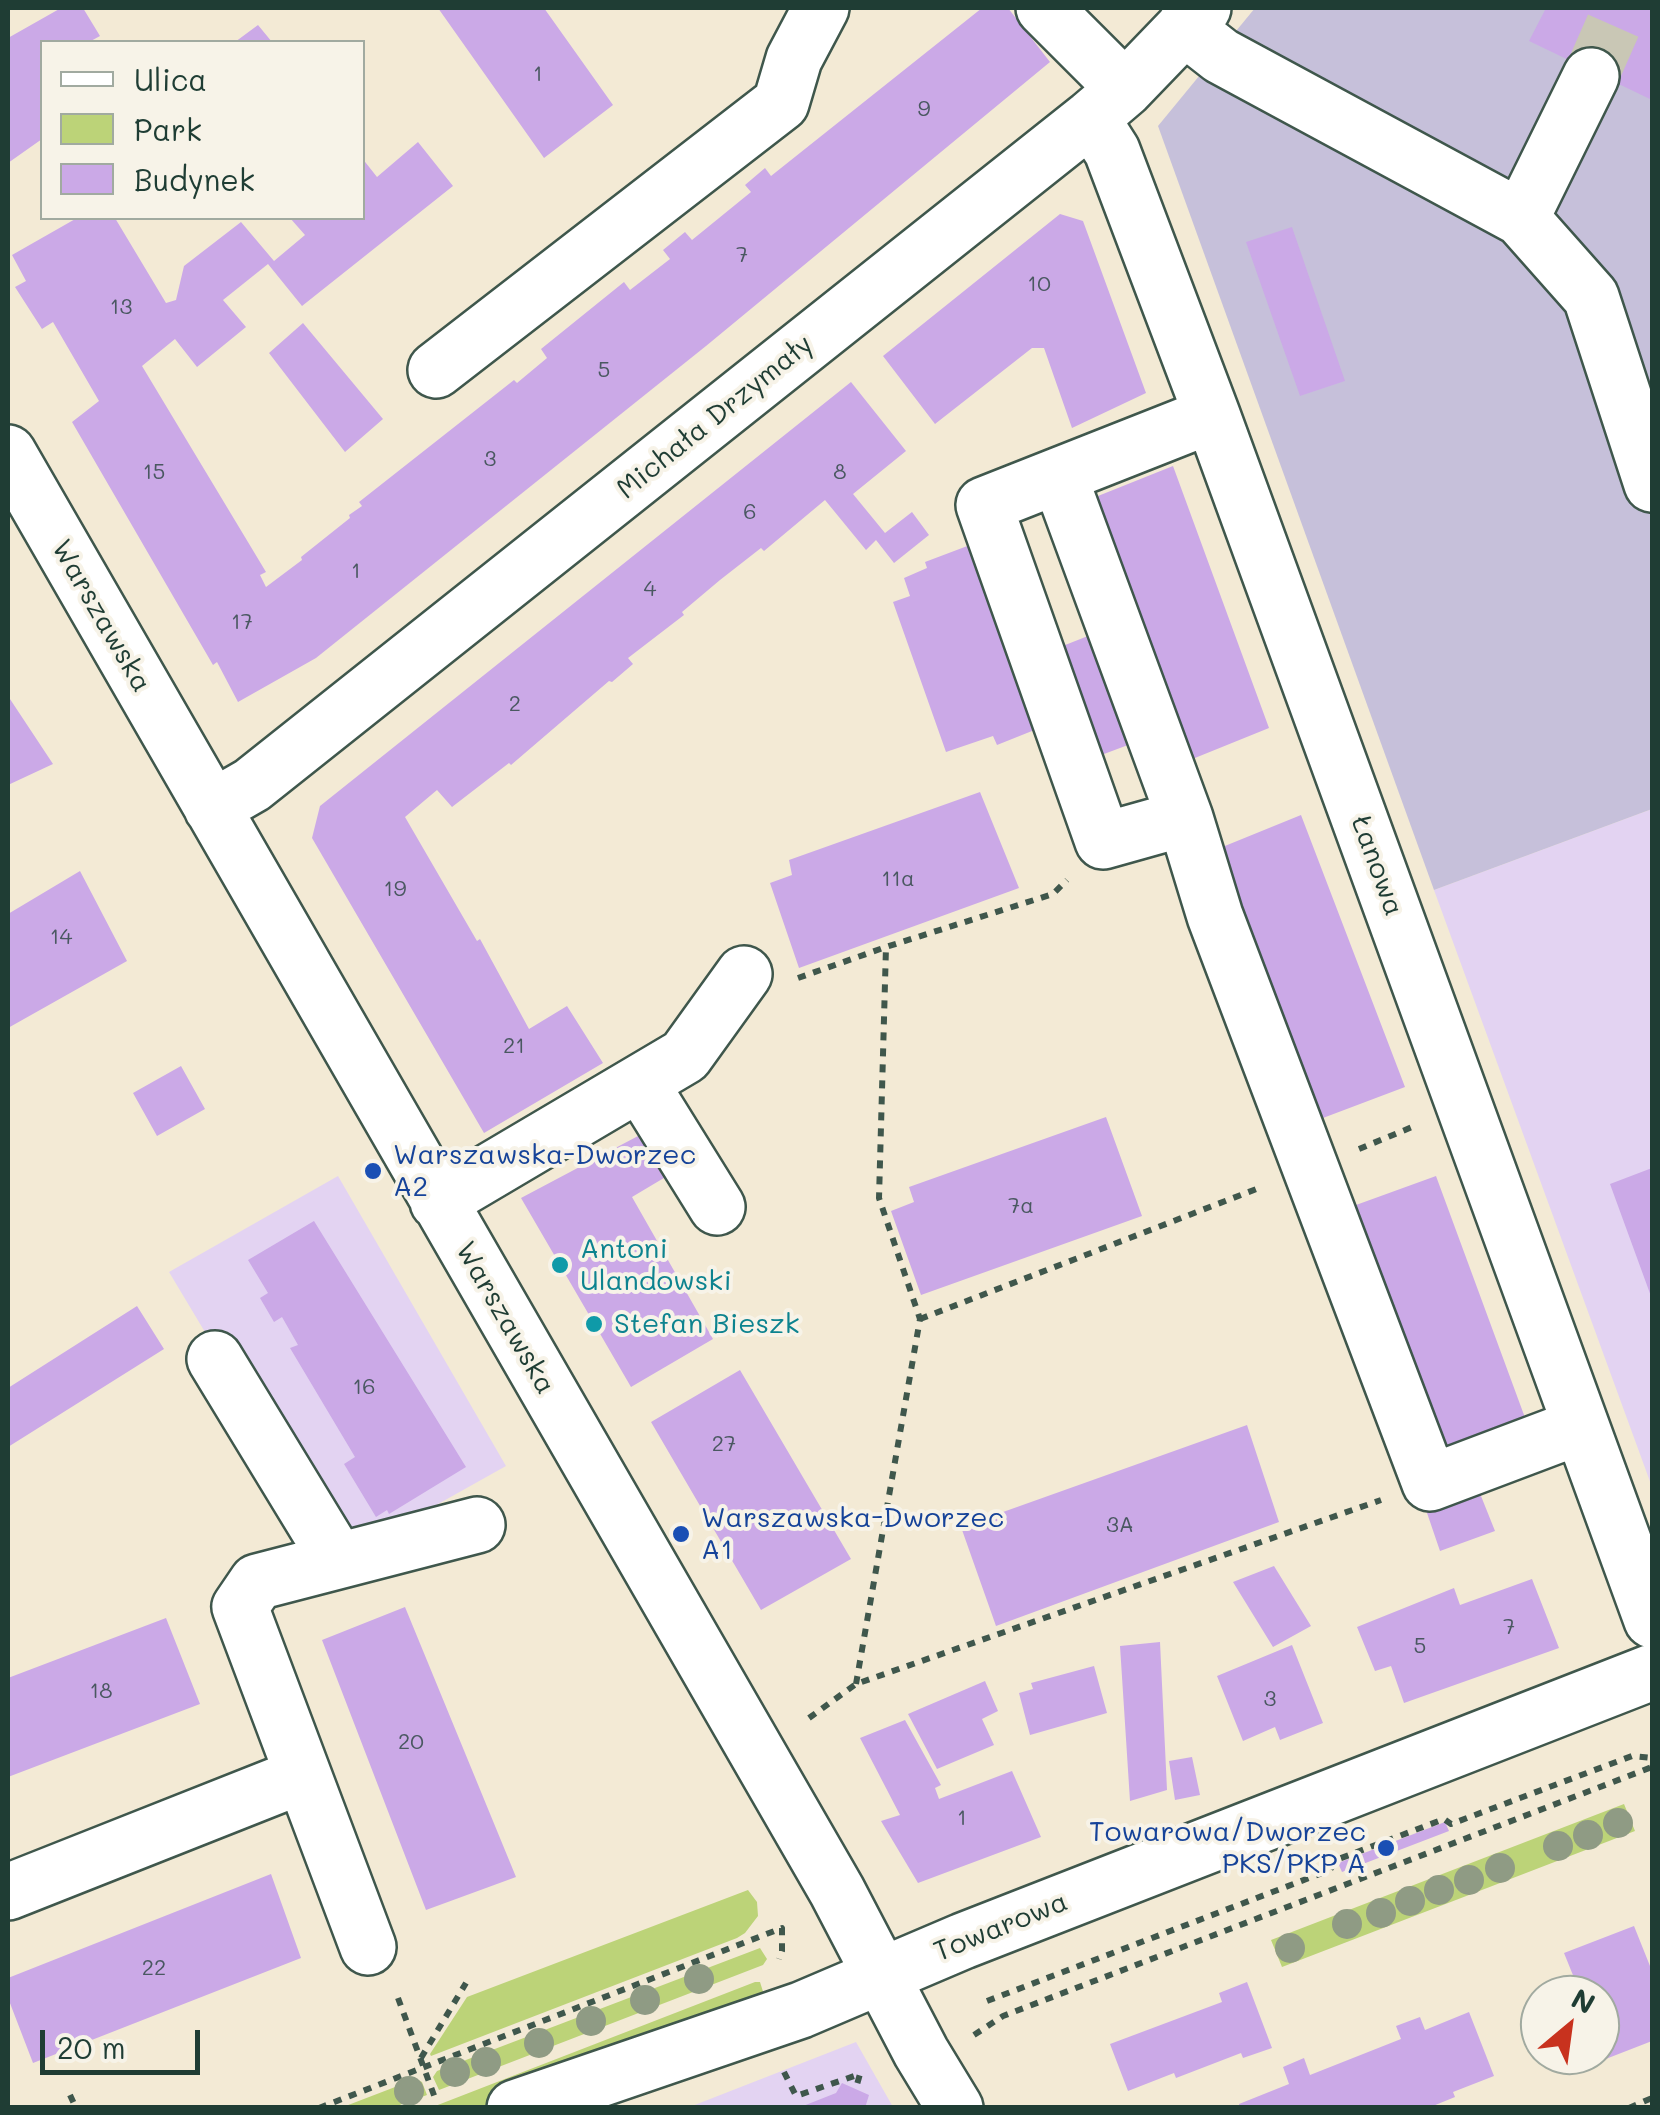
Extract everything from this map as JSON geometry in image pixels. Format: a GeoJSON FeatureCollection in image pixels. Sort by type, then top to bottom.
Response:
{"type":"FeatureCollection","features":[{"type":"Feature","properties":{"kind":"street"},"geometry":{"type":"LineString","coordinates":[[436,370],[781,104],[794,59],[821,8]]}},
{"type":"Feature","properties":{"kind":"street","name":"Łanowa"},"geometry":{"type":"LineString","coordinates":[[1044,8],[1108,103],[1112,151],[1212,414],[1652,1620]]}},
{"type":"Feature","properties":{"kind":"street"},"geometry":{"type":"LineString","coordinates":[[1194,17],[1222,56],[1521,218],[1590,297],[1652,484]]}},
{"type":"Feature","properties":{"kind":"street","name":"Michała Drzymały"},"geometry":{"type":"LineString","coordinates":[[212,808],[277,765],[1108,103],[1194,17]]}},
{"type":"Feature","properties":{"kind":"street"},"geometry":{"type":"LineString","coordinates":[[1521,218],[1591,76]]}},
{"type":"Feature","properties":{"kind":"street"},"geometry":{"type":"LineString","coordinates":[[1185,818],[1104,841],[984,505],[1212,414]]}},
{"type":"Feature","properties":{"kind":"street","name":"Warszawska"},"geometry":{"type":"LineString","coordinates":[[8,453],[837,1891],[955,2108]]}},
{"type":"Feature","properties":{"kind":"street"},"geometry":{"type":"LineString","coordinates":[[1059,476],[1309,1169],[1430,1483],[1581,1426]]}},
{"type":"Feature","properties":{"kind":"street"},"geometry":{"type":"LineString","coordinates":[[438,1202],[685,1056],[734,988]]}},
{"type":"Feature","properties":{"kind":"street"},"geometry":{"type":"LineString","coordinates":[[640,1083],[717,1207]]}},
{"type":"Feature","properties":{"kind":"street"},"geometry":{"type":"LineString","coordinates":[[215,1359],[338,1560]]}},
{"type":"Feature","properties":{"kind":"street"},"geometry":{"type":"LineString","coordinates":[[368,1947],[240,1607],[257,1582],[477,1525]]}},
{"type":"Feature","properties":{"kind":"street","name":"Towarowa"},"geometry":{"type":"LineString","coordinates":[[515,2108],[579,2096],[801,2010],[963,1940],[1652,1672]]}},
{"type":"Feature","properties":{"kind":"street"},"geometry":{"type":"LineString","coordinates":[[8,1892],[301,1776]]}},
{"type":"Feature","properties":{"kind":"path"},"geometry":{"type":"LineString","coordinates":[[734,988],[886,947],[1053,894],[1104,841]]}},
{"type":"Feature","properties":{"kind":"path"},"geometry":{"type":"LineString","coordinates":[[856,1684],[920,1319],[879,1198],[886,947]]}},
{"type":"Feature","properties":{"kind":"path"},"geometry":{"type":"LineString","coordinates":[[920,1319],[1426,1121]]}},
{"type":"Feature","properties":{"kind":"path"},"geometry":{"type":"LineString","coordinates":[[810,1718],[856,1684],[1430,1483]]}},
{"type":"Feature","properties":{"kind":"path"},"geometry":{"type":"LineString","coordinates":[[987,2001],[1330,1870],[1336,1860],[1444,1819],[1452,1824],[1632,1756],[1652,1758]]}},
{"type":"Feature","properties":{"kind":"path"},"geometry":{"type":"LineString","coordinates":[[964,2048],[986,2025],[1003,2016],[1652,1767]]}},
{"type":"Feature","properties":{"kind":"path"},"geometry":{"type":"LineString","coordinates":[[319,2108],[422,2062],[782,1928],[782,1951],[777,1962]]}},
{"type":"Feature","properties":{"kind":"path"},"geometry":{"type":"LineString","coordinates":[[422,2062],[466,1984]]}},
{"type":"Feature","properties":{"kind":"path"},"geometry":{"type":"LineString","coordinates":[[398,1998],[435,2098]]}},
{"type":"Feature","properties":{"kind":"path"},"geometry":{"type":"LineString","coordinates":[[780,2065],[796,2096],[860,2074],[856,2088]]}},
{"type":"Feature","properties":{"kind":"path"},"geometry":{"type":"LineString","coordinates":[[70,2095],[76,2108]]}},
{"type":"Feature","properties":{"kind":"path"},"geometry":{"type":"LineString","coordinates":[[1629,2108],[1652,2098]]}},
{"type":"Feature","properties":{"kind":"shaded area"},"geometry":{"type":"Polygon","coordinates":[[[1255,8],[1652,8],[1652,809],[1434,890],[1158,126],[1255,8]]]}},
{"type":"Feature","properties":{"kind":"shaded area"},"geometry":{"type":"Polygon","coordinates":[[[1652,809],[1652,1487],[1434,890],[1652,809]]]}},
{"type":"Feature","properties":{"kind":"shaded area"},"geometry":{"type":"Polygon","coordinates":[[[338,1176],[506,1466],[397,1527],[326,1534],[169,1272],[338,1176]]]}},
{"type":"Feature","properties":{"kind":"shaded area"},"geometry":{"type":"Polygon","coordinates":[[[856,2042],[893,2107],[687,2108],[856,2042]]]}},
{"type":"Feature","properties":{"kind":"green space"},"geometry":{"type":"Polygon","coordinates":[[[1624,1804],[1635,1831],[1282,1967],[1271,1940],[1624,1804]]]}},
{"type":"Feature","properties":{"kind":"green space"},"geometry":{"type":"Polygon","coordinates":[[[748,1890],[757,1902],[758,1916],[737,1938],[431,2056],[467,1997],[748,1890]]]}},
{"type":"Feature","properties":{"kind":"green space"},"geometry":{"type":"Polygon","coordinates":[[[760,1948],[767,1959],[763,1965],[439,2090],[433,2077],[437,2071],[760,1948]]]}},
{"type":"Feature","properties":{"kind":"green space"},"geometry":{"type":"Polygon","coordinates":[[[760,1982],[765,1998],[480,2107],[430,2108],[760,1982]]]}},
{"type":"Feature","properties":{"kind":"green space"},"geometry":{"type":"Polygon","coordinates":[[[416,2079],[422,2082],[427,2095],[394,2107],[343,2107],[416,2079]]]}},
{"type":"Feature","properties":{"kind":"building"},"geometry":{"type":"Polygon","coordinates":[[[61,8],[83,8],[100,36],[93,40],[40,40],[40,140],[8,163],[8,38],[61,8]]]}},
{"type":"Feature","properties":{"kind":"building"},"geometry":{"type":"Polygon","coordinates":[[[438,8],[544,8],[613,105],[544,158],[438,8]]]}},
{"type":"Feature","properties":{"kind":"building"},"geometry":{"type":"Polygon","coordinates":[[[982,8],[1008,8],[1050,62],[706,346],[316,658],[238,702],[72,422],[99,401],[53,322],[42,329],[15,287],[26,281],[12,255],[73,220],[116,220],[166,303],[176,300],[184,266],[241,222],[274,261],[305,235],[292,220],[365,220],[365,162],[377,177],[418,142],[453,186],[302,306],[268,264],[223,300],[246,327],[197,367],[175,339],[142,366],[266,572],[260,575],[266,587],[350,518],[362,506],[359,502],[547,358],[541,349],[624,282],[630,290],[670,259],[663,250],[685,232],[692,240],[751,192],[745,185],[765,168],[771,176],[982,8]]]}},
{"type":"Feature","properties":{"kind":"building"},"geometry":{"type":"Polygon","coordinates":[[[1546,8],[1652,8],[1652,100],[1529,41],[1546,8]]]}},
{"type":"Feature","properties":{"kind":"building"},"geometry":{"type":"Polygon","coordinates":[[[258,25],[270,40],[238,40],[258,25]]]}},
{"type":"Feature","properties":{"kind":"building"},"geometry":{"type":"Polygon","coordinates":[[[1060,214],[1083,221],[1146,393],[1072,428],[1044,348],[1032,348],[935,424],[883,356],[1060,214]]]}},
{"type":"Feature","properties":{"kind":"building"},"geometry":{"type":"Polygon","coordinates":[[[1292,227],[1345,381],[1300,396],[1246,242],[1292,227]]]}},
{"type":"Feature","properties":{"kind":"building"},"geometry":{"type":"Polygon","coordinates":[[[303,323],[383,419],[345,452],[269,353],[303,323]]]}},
{"type":"Feature","properties":{"kind":"building"},"geometry":{"type":"Polygon","coordinates":[[[851,382],[906,451],[853,494],[885,533],[912,512],[929,535],[894,563],[876,540],[866,550],[825,500],[682,612],[684,615],[628,658],[633,664],[511,765],[452,807],[437,790],[405,817],[477,941],[480,939],[529,1029],[567,1006],[603,1063],[484,1133],[312,838],[320,806],[851,382]]]}},
{"type":"Feature","properties":{"kind":"building"},"geometry":{"type":"Polygon","coordinates":[[[1173,466],[1269,728],[1185,762],[1088,500],[1173,466]]]}},
{"type":"Feature","properties":{"kind":"building"},"geometry":{"type":"Polygon","coordinates":[[[970,545],[1042,727],[997,745],[993,736],[946,752],[893,602],[910,596],[904,578],[927,568],[925,562],[970,545]]]}},
{"type":"Feature","properties":{"kind":"building"},"geometry":{"type":"Polygon","coordinates":[[[1088,636],[1128,745],[1096,757],[1055,649],[1088,636]]]}},
{"type":"Feature","properties":{"kind":"building"},"geometry":{"type":"Polygon","coordinates":[[[8,696],[53,764],[8,785],[8,696]]]}},
{"type":"Feature","properties":{"kind":"building"},"geometry":{"type":"Polygon","coordinates":[[[980,792],[1019,888],[799,968],[770,883],[792,875],[789,860],[980,792]]]}},
{"type":"Feature","properties":{"kind":"building"},"geometry":{"type":"Polygon","coordinates":[[[1301,815],[1405,1087],[1315,1121],[1215,850],[1301,815]]]}},
{"type":"Feature","properties":{"kind":"building"},"geometry":{"type":"Polygon","coordinates":[[[80,871],[127,961],[8,1028],[8,914],[80,871]]]}},
{"type":"Feature","properties":{"kind":"building"},"geometry":{"type":"Polygon","coordinates":[[[181,1066],[205,1109],[157,1136],[133,1093],[181,1066]]]}},
{"type":"Feature","properties":{"kind":"building"},"geometry":{"type":"Polygon","coordinates":[[[1106,1117],[1142,1216],[921,1295],[891,1211],[914,1202],[909,1187],[1106,1117]]]}},
{"type":"Feature","properties":{"kind":"building"},"geometry":{"type":"Polygon","coordinates":[[[655,1127],[679,1169],[632,1197],[713,1339],[631,1387],[521,1198],[655,1127]]]}},
{"type":"Feature","properties":{"kind":"building"},"geometry":{"type":"Polygon","coordinates":[[[1652,1168],[1652,1299],[1610,1184],[1652,1168]]]}},
{"type":"Feature","properties":{"kind":"building"},"geometry":{"type":"Polygon","coordinates":[[[1436,1176],[1531,1434],[1448,1466],[1356,1205],[1436,1176]]]}},
{"type":"Feature","properties":{"kind":"building"},"geometry":{"type":"Polygon","coordinates":[[[314,1221],[466,1467],[389,1514],[387,1510],[376,1517],[344,1464],[355,1457],[290,1348],[298,1345],[282,1317],[274,1322],[260,1298],[268,1293],[248,1260],[314,1221]]]}},
{"type":"Feature","properties":{"kind":"building"},"geometry":{"type":"Polygon","coordinates":[[[137,1306],[164,1349],[8,1447],[8,1388],[137,1306]]]}},
{"type":"Feature","properties":{"kind":"building"},"geometry":{"type":"Polygon","coordinates":[[[740,1370],[851,1559],[761,1610],[651,1422],[740,1370]]]}},
{"type":"Feature","properties":{"kind":"building"},"geometry":{"type":"Polygon","coordinates":[[[1247,1425],[1279,1522],[996,1626],[961,1527],[1247,1425]]]}},
{"type":"Feature","properties":{"kind":"building"},"geometry":{"type":"Polygon","coordinates":[[[1479,1491],[1495,1531],[1440,1551],[1426,1510],[1479,1491]]]}},
{"type":"Feature","properties":{"kind":"building"},"geometry":{"type":"Polygon","coordinates":[[[1274,1566],[1311,1626],[1273,1647],[1233,1582],[1274,1566]]]}},
{"type":"Feature","properties":{"kind":"building"},"geometry":{"type":"Polygon","coordinates":[[[1532,1579],[1559,1648],[1404,1703],[1391,1666],[1375,1671],[1357,1627],[1454,1588],[1460,1605],[1532,1579]]]}},
{"type":"Feature","properties":{"kind":"building"},"geometry":{"type":"Polygon","coordinates":[[[405,1607],[516,1877],[426,1910],[322,1640],[405,1607]]]}},
{"type":"Feature","properties":{"kind":"building"},"geometry":{"type":"Polygon","coordinates":[[[166,1618],[200,1704],[8,1777],[8,1678],[166,1618]]]}},
{"type":"Feature","properties":{"kind":"building"},"geometry":{"type":"Polygon","coordinates":[[[1160,1642],[1167,1790],[1130,1801],[1120,1646],[1160,1642]]]}},
{"type":"Feature","properties":{"kind":"building"},"geometry":{"type":"Polygon","coordinates":[[[1292,1645],[1323,1723],[1280,1740],[1275,1727],[1243,1741],[1217,1676],[1292,1645]]]}},
{"type":"Feature","properties":{"kind":"building"},"geometry":{"type":"Polygon","coordinates":[[[1094,1666],[1107,1713],[1030,1735],[1019,1693],[1033,1689],[1031,1683],[1094,1666]]]}},
{"type":"Feature","properties":{"kind":"building"},"geometry":{"type":"Polygon","coordinates":[[[985,1681],[998,1711],[982,1719],[994,1745],[937,1769],[908,1714],[985,1681]]]}},
{"type":"Feature","properties":{"kind":"building"},"geometry":{"type":"Polygon","coordinates":[[[905,1720],[941,1785],[935,1788],[939,1799],[1012,1771],[1041,1837],[918,1883],[881,1821],[900,1815],[860,1738],[905,1720]]]}},
{"type":"Feature","properties":{"kind":"building"},"geometry":{"type":"Polygon","coordinates":[[[1192,1757],[1200,1795],[1175,1800],[1169,1761],[1192,1757]]]}},
{"type":"Feature","properties":{"kind":"building"},"geometry":{"type":"Polygon","coordinates":[[[1445,1822],[1449,1831],[1342,1872],[1338,1863],[1445,1822]]]}},
{"type":"Feature","properties":{"kind":"building"},"geometry":{"type":"Polygon","coordinates":[[[271,1874],[301,1958],[33,2063],[8,1998],[8,1978],[271,1874]]]}},
{"type":"Feature","properties":{"kind":"building"},"geometry":{"type":"Polygon","coordinates":[[[1634,1926],[1652,1971],[1652,2041],[1620,2053],[1620,1975],[1573,1975],[1564,1953],[1634,1926]]]}},
{"type":"Feature","properties":{"kind":"building"},"geometry":{"type":"Polygon","coordinates":[[[1247,1982],[1272,2048],[1243,2058],[1241,2053],[1176,2078],[1174,2073],[1128,2091],[1110,2044],[1222,2002],[1219,1993],[1247,1982]]]}},
{"type":"Feature","properties":{"kind":"building"},"geometry":{"type":"Polygon","coordinates":[[[1469,2012],[1494,2076],[1453,2092],[1455,2097],[1428,2108],[1240,2108],[1239,2104],[1289,2084],[1283,2067],[1304,2058],[1310,2075],[1401,2039],[1396,2026],[1420,2017],[1425,2030],[1469,2012]]]}},
{"type":"Feature","properties":{"kind":"building"},"geometry":{"type":"Polygon","coordinates":[[[842,2083],[869,2095],[865,2108],[798,2108],[836,2093],[842,2083]]]}},
{"type":"Feature","properties":{"kind":"tunnel"},"geometry":{"type":"LineString","coordinates":[[1591,76],[1621,8]]}},
{"type":"Feature","properties":{"kind":"place","name":"Warszawska-Dworzec A2"},"geometry":{"type":"Point","coordinates":[373,1171]}},
{"type":"Feature","properties":{"kind":"place","name":"Antoni Ulandowski"},"geometry":{"type":"Point","coordinates":[560,1265]}},
{"type":"Feature","properties":{"kind":"place","name":"Stefan Bieszk"},"geometry":{"type":"Point","coordinates":[594,1324]}},
{"type":"Feature","properties":{"kind":"place","name":"Warszawska-Dworzec A1"},"geometry":{"type":"Point","coordinates":[681,1534]}},
{"type":"Feature","properties":{"kind":"place","name":"Towarowa/Dworzec PKS/PKP A"},"geometry":{"type":"Point","coordinates":[1386,1848]}}]}
